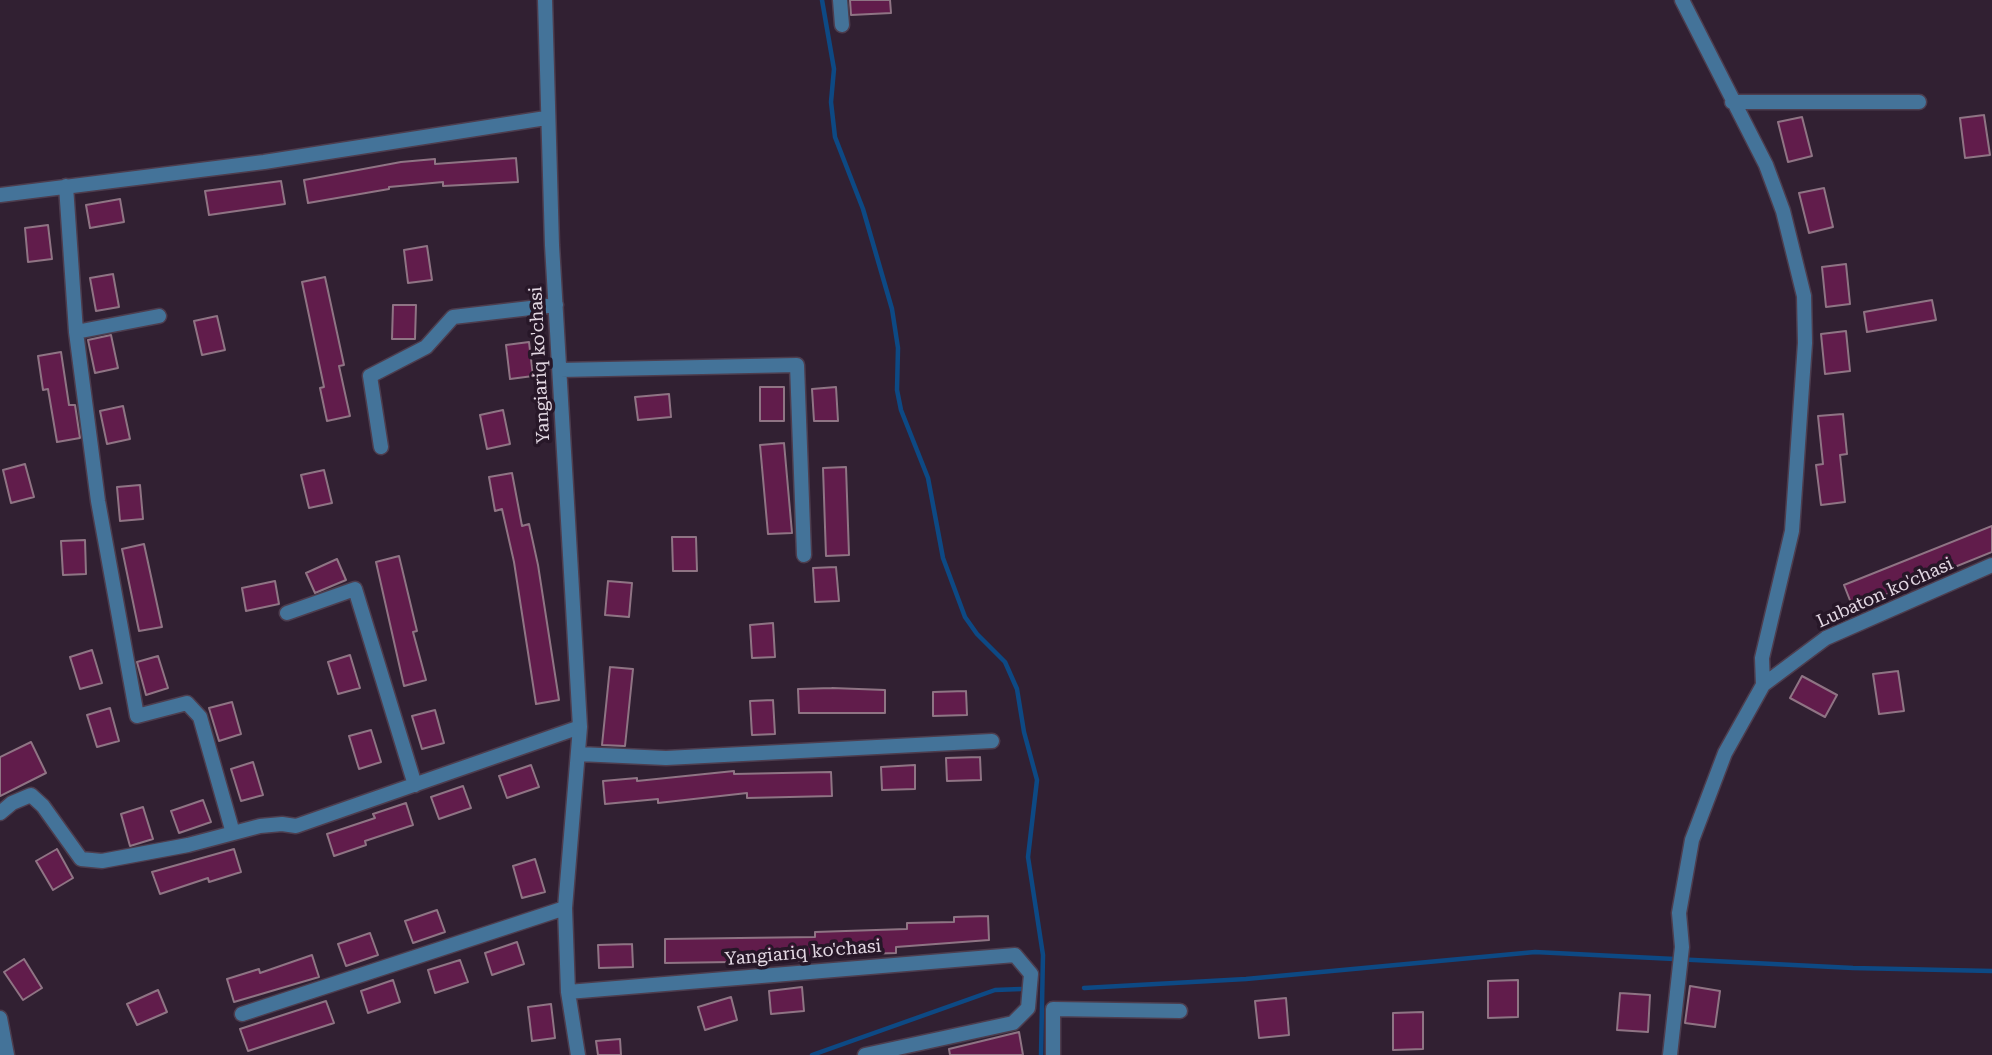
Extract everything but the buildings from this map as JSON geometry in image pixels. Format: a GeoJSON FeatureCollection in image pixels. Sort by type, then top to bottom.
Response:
{"type":"FeatureCollection","features":[{"type":"Feature","properties":{"kind":"street","name":"Yangiariq ko'chasi"},"geometry":{"type":"LineString","coordinates":[[545,0],[546,118],[580,727],[565,908],[568,992],[578,1055]]}},
{"type":"Feature","properties":{"kind":"street"},"geometry":{"type":"LineString","coordinates":[[840,0],[842,25]]}},
{"type":"Feature","properties":{"kind":"street"},"geometry":{"type":"LineString","coordinates":[[1670,1055],[1682,947],[1679,913],[1692,840],[1725,753],[1763,685],[1762,658],[1792,531],[1805,343],[1804,296],[1783,211],[1766,165],[1682,0]]}},
{"type":"Feature","properties":{"kind":"street"},"geometry":{"type":"LineString","coordinates":[[1732,102],[1919,102]]}},
{"type":"Feature","properties":{"kind":"street"},"geometry":{"type":"LineString","coordinates":[[0,195],[264,162],[546,118]]}},
{"type":"Feature","properties":{"kind":"street"},"geometry":{"type":"LineString","coordinates":[[66,186],[76,332],[98,501],[137,716],[187,703],[200,717],[233,833]]}},
{"type":"Feature","properties":{"kind":"street"},"geometry":{"type":"LineString","coordinates":[[381,447],[370,376],[426,347],[453,317],[556,305]]}},
{"type":"Feature","properties":{"kind":"street"},"geometry":{"type":"LineString","coordinates":[[76,332],[159,316]]}},
{"type":"Feature","properties":{"kind":"street"},"geometry":{"type":"LineString","coordinates":[[560,370],[797,365],[804,555]]}},
{"type":"Feature","properties":{"kind":"street","name":"Lubaton ko'chasi"},"geometry":{"type":"LineString","coordinates":[[1763,685],[1826,638],[1992,565]]}},
{"type":"Feature","properties":{"kind":"street"},"geometry":{"type":"LineString","coordinates":[[287,613],[355,589],[415,785]]}},
{"type":"Feature","properties":{"kind":"street"},"geometry":{"type":"LineString","coordinates":[[0,813],[12,803],[31,795],[43,806],[81,859],[102,862],[233,833],[282,824],[296,826],[580,727]]}},
{"type":"Feature","properties":{"kind":"street"},"geometry":{"type":"LineString","coordinates":[[579,754],[666,758],[992,741]]}},
{"type":"Feature","properties":{"kind":"street"},"geometry":{"type":"LineString","coordinates":[[242,1014],[565,908]]}},
{"type":"Feature","properties":{"kind":"street","name":"Yangiariq ko'chasi"},"geometry":{"type":"LineString","coordinates":[[568,992],[1015,955],[1031,974],[1028,1009],[1013,1023],[865,1055]]}},
{"type":"Feature","properties":{"kind":"street"},"geometry":{"type":"LineString","coordinates":[[1053,1055],[1053,1009],[1180,1011]]}},
{"type":"Feature","properties":{"kind":"street"},"geometry":{"type":"LineString","coordinates":[[0,1018],[7,1055]]}},
{"type":"Feature","properties":{"kind":"waterway"},"geometry":{"type":"LineString","coordinates":[[822,0],[834,69],[831,102],[835,137],[863,209],[892,309],[898,348],[897,390],[901,410],[928,478],[943,558],[965,617],[977,634],[1005,662],[1017,689],[1024,732],[1037,780],[1028,857],[1043,955],[1041,1055]]}},
{"type":"Feature","properties":{"kind":"waterway"},"geometry":{"type":"LineString","coordinates":[[1084,988],[1246,979],[1535,952],[1853,968],[1992,971]]}},
{"type":"Feature","properties":{"kind":"waterway"},"geometry":{"type":"LineString","coordinates":[[812,1055],[995,990],[1021,989]]}}]}
